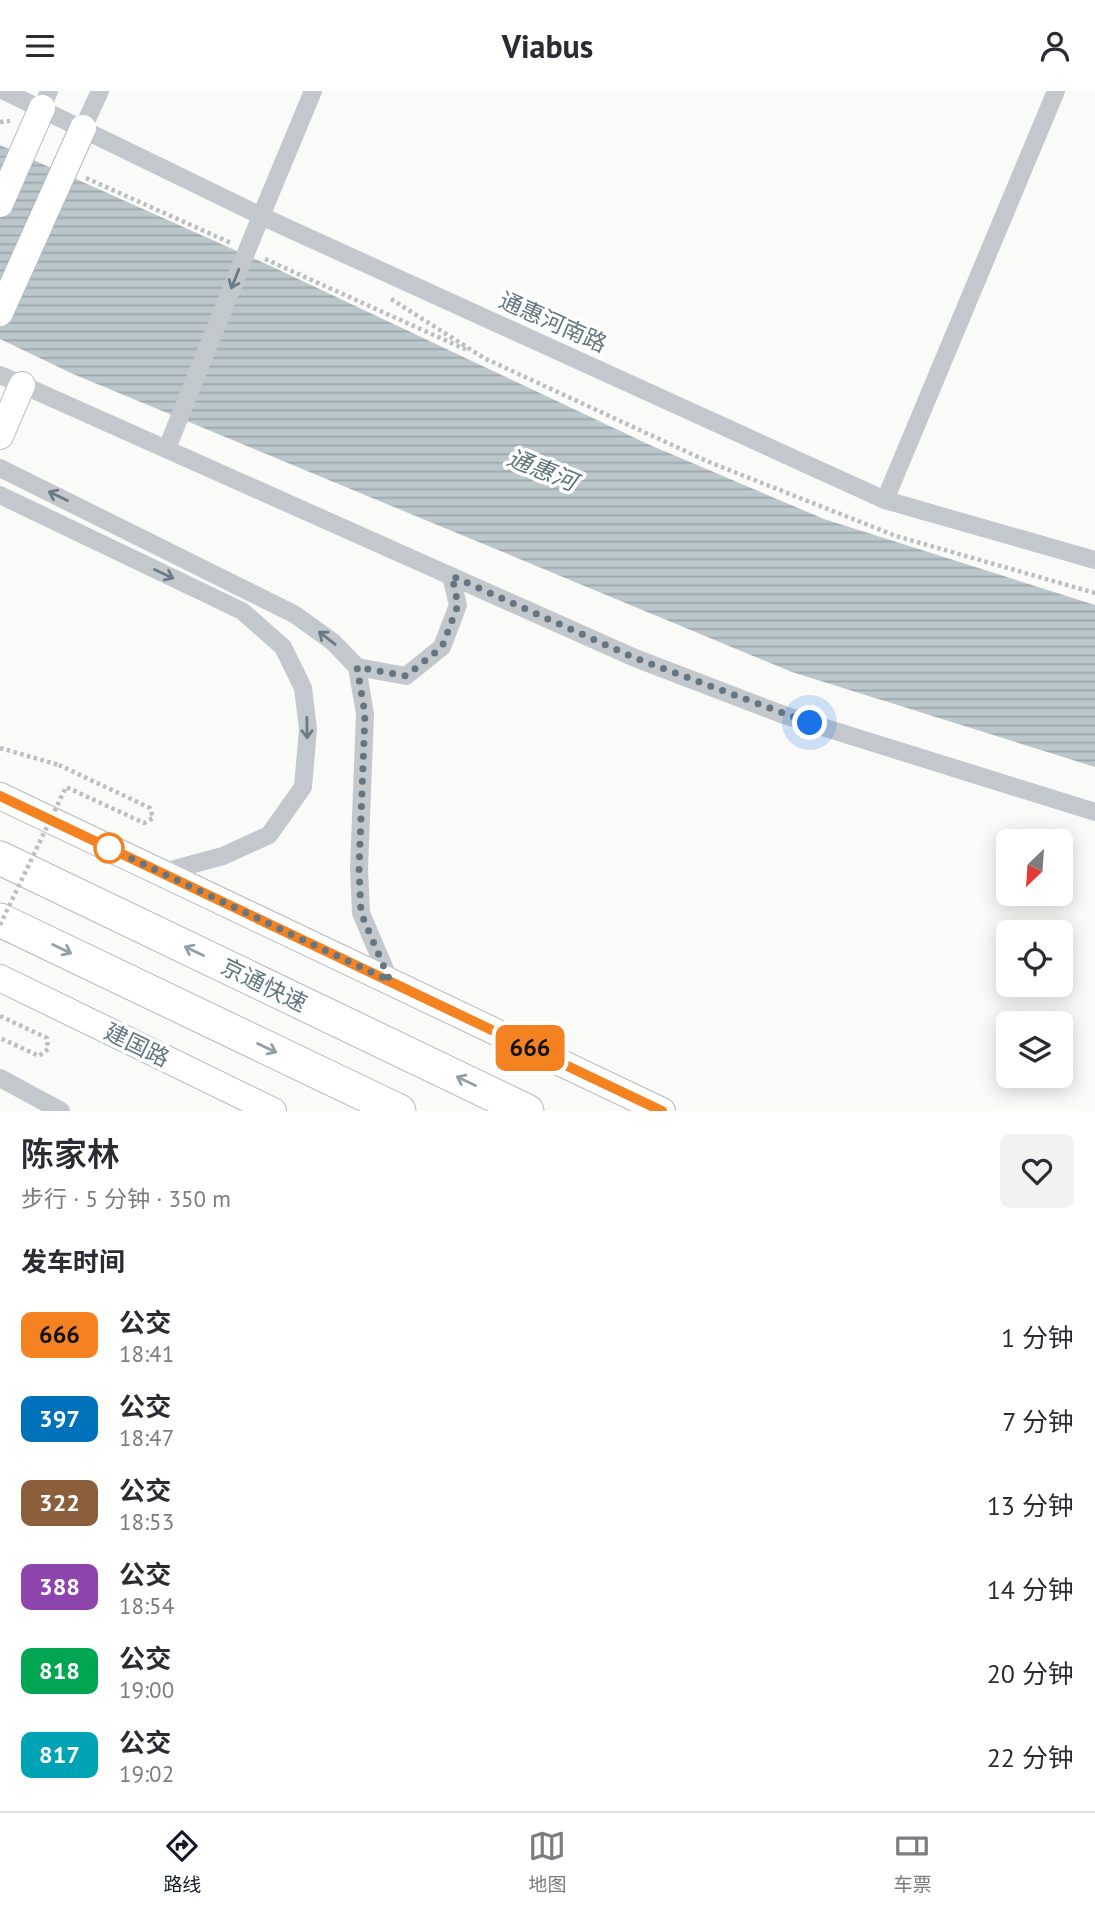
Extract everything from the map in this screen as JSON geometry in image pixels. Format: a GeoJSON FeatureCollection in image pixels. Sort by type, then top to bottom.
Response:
{"type":"FeatureCollection","features":[{"type":"Feature","properties":{"kind":"highway","name":"京通快速"},"geometry":{"type":"LineString","coordinates":[[0,858],[527,1111]]}},
{"type":"Feature","properties":{"kind":"highway"},"geometry":{"type":"LineString","coordinates":[[0,920],[399,1111]]}},
{"type":"Feature","properties":{"kind":"main road"},"geometry":{"type":"LineString","coordinates":[[0,204],[46,99]]}},
{"type":"Feature","properties":{"kind":"main road"},"geometry":{"type":"LineString","coordinates":[[0,313],[83,128]]}},
{"type":"Feature","properties":{"kind":"main road"},"geometry":{"type":"LineString","coordinates":[[0,436],[11,380]]}},
{"type":"Feature","properties":{"kind":"main road"},"geometry":{"type":"LineString","coordinates":[[0,796],[662,1111]]}},
{"type":"Feature","properties":{"kind":"main road","name":"建国路"},"geometry":{"type":"LineString","coordinates":[[0,978],[273,1111]]}},
{"type":"Feature","properties":{"kind":"street","name":"通惠河南路"},"geometry":{"type":"LineString","coordinates":[[4,91],[46,99],[83,128],[261,216],[885,500],[1095,560]]}},
{"type":"Feature","properties":{"kind":"street"},"geometry":{"type":"LineString","coordinates":[[83,128],[100,91]]}},
{"type":"Feature","properties":{"kind":"street"},"geometry":{"type":"LineString","coordinates":[[167,448],[313,91]]}},
{"type":"Feature","properties":{"kind":"street"},"geometry":{"type":"LineString","coordinates":[[885,500],[1056,91]]}},
{"type":"Feature","properties":{"kind":"street"},"geometry":{"type":"LineString","coordinates":[[11,380],[635,658],[784,715],[1095,812]]}},
{"type":"Feature","properties":{"kind":"street"},"geometry":{"type":"LineString","coordinates":[[0,468],[117,523],[295,614],[333,642],[357,667],[365,714],[359,869],[361,913],[390,981]]}},
{"type":"Feature","properties":{"kind":"street"},"geometry":{"type":"LineString","coordinates":[[0,495],[242,611],[283,647],[303,688],[308,729],[303,787],[269,835],[223,856],[160,873]]}},
{"type":"Feature","properties":{"kind":"street"},"geometry":{"type":"LineString","coordinates":[[357,667],[406,676],[442,647],[458,605],[452,576]]}},
{"type":"Feature","properties":{"kind":"street"},"geometry":{"type":"LineString","coordinates":[[0,1078],[61,1111]]}},
{"type":"Feature","properties":{"kind":"path"},"geometry":{"type":"LineString","coordinates":[[390,298],[484,358],[709,462],[896,536],[1095,593]]}},
{"type":"Feature","properties":{"kind":"path"},"geometry":{"type":"LineString","coordinates":[[0,748],[59,765],[150,808],[153,818],[144,823],[66,787],[0,925]]}},
{"type":"Feature","properties":{"kind":"path"},"geometry":{"type":"LineString","coordinates":[[0,1016],[47,1038],[48,1049],[39,1056],[0,1038]]}},
{"type":"Feature","properties":{"kind":"water","name":"通惠河"},"geometry":{"type":"Polygon","coordinates":[[[0,145],[275,268],[650,445],[824,519],[1095,605],[1095,767],[792,672],[73,374],[0,339],[0,145]]]}},
{"type":"Feature","properties":{"kind":"bus line","name":"666"},"geometry":{"type":"LineString","coordinates":[[0,796],[662,1111]]}},
{"type":"Feature","properties":{"kind":"route"},"geometry":{"type":"LineString","coordinates":[[109,848],[390,981],[361,913],[359,869],[365,714],[357,667],[406,676],[442,647],[458,605],[452,576],[635,658],[810,723]]}}]}
